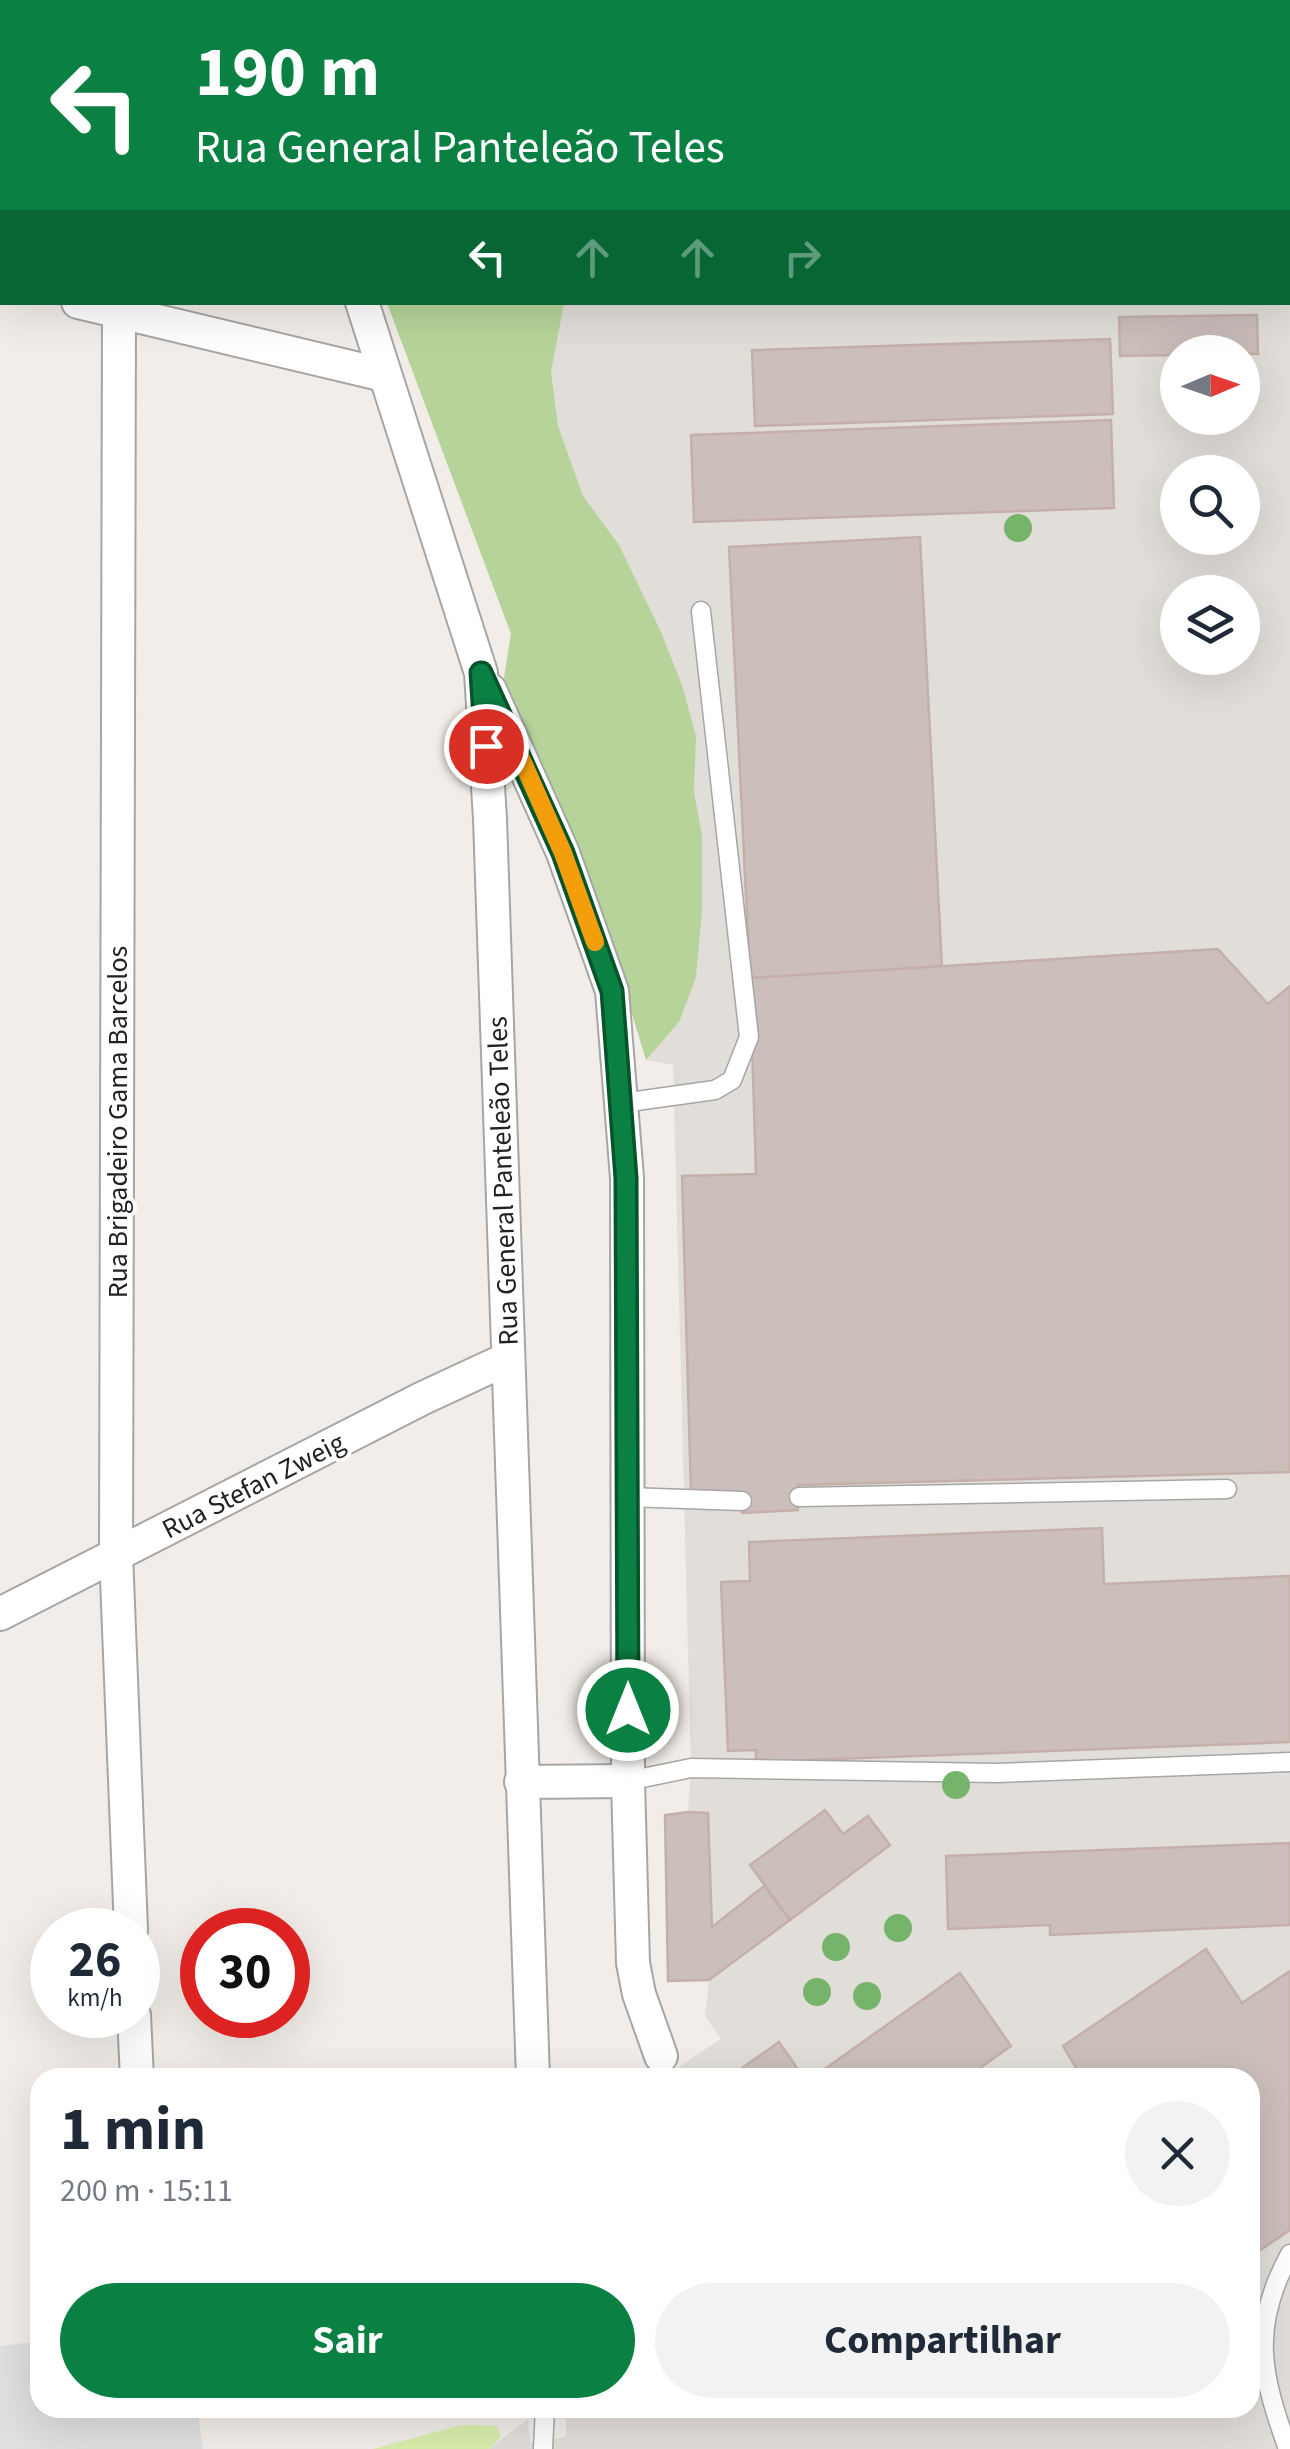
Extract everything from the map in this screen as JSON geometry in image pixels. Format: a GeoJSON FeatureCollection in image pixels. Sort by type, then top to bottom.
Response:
{"type":"FeatureCollection","features":[{"type":"Feature","properties":{"kind":"street"},"geometry":{"type":"LineString","coordinates":[[89,305],[384,375]]}},
{"type":"Feature","properties":{"kind":"street","name":"Rua General Panteleão Teles"},"geometry":{"type":"LineString","coordinates":[[363,305],[481,673],[490,819],[533,2068]]}},
{"type":"Feature","properties":{"kind":"street","name":"Rua Brigadeiro Gama Barcelos"},"geometry":{"type":"LineString","coordinates":[[119,313],[116,1554],[130,1908]]}},
{"type":"Feature","properties":{"kind":"street"},"geometry":{"type":"LineString","coordinates":[[481,673],[563,853],[612,991],[626,1178],[628,1781],[633,1964],[661,2056]]}},
{"type":"Feature","properties":{"kind":"street","name":"Rua Stefan Zweig"},"geometry":{"type":"LineString","coordinates":[[0,1614],[507,1359]]}},
{"type":"Feature","properties":{"kind":"street"},"geometry":{"type":"LineString","coordinates":[[521,1782],[628,1781]]}},
{"type":"Feature","properties":{"kind":"street"},"geometry":{"type":"LineString","coordinates":[[135,2038],[136,2068]]}},
{"type":"Feature","properties":{"kind":"lane"},"geometry":{"type":"LineString","coordinates":[[622,1103],[715,1090],[732,1080],[749,1036],[701,612]]}},
{"type":"Feature","properties":{"kind":"lane"},"geometry":{"type":"LineString","coordinates":[[799,1497],[1226,1489]]}},
{"type":"Feature","properties":{"kind":"lane"},"geometry":{"type":"LineString","coordinates":[[627,1497],[742,1501]]}},
{"type":"Feature","properties":{"kind":"lane"},"geometry":{"type":"LineString","coordinates":[[628,1781],[691,1768],[996,1772],[1290,1762]]}},
{"type":"Feature","properties":{"kind":"lane"},"geometry":{"type":"LineString","coordinates":[[1288,2449],[1265,2371],[1262,2324],[1290,2254]]}},
{"type":"Feature","properties":{"kind":"lane"},"geometry":{"type":"LineString","coordinates":[[543,2449],[544,2418]]}},
{"type":"Feature","properties":{"kind":"shaded area"},"geometry":{"type":"Polygon","coordinates":[[[388,305],[1290,305],[1290,2449],[489,2449],[528,2419],[530,2443],[566,2437],[566,2418],[1260,2418],[1260,2068],[678,2068],[721,2039],[705,2016],[709,1981],[668,1981],[665,1815],[688,1812],[691,1768],[673,1065],[646,1060],[605,924],[504,678],[511,634],[388,305]]]}},
{"type":"Feature","properties":{"kind":"shaded area"},"geometry":{"type":"Polygon","coordinates":[[[30,2342],[30,2418],[198,2418],[203,2449],[0,2449],[0,2346],[30,2342]]]}},
{"type":"Feature","properties":{"kind":"green space"},"geometry":{"type":"Polygon","coordinates":[[[388,305],[564,305],[551,372],[558,426],[583,496],[619,545],[661,632],[696,736],[694,792],[702,835],[702,912],[696,977],[679,1022],[646,1060],[605,924],[504,678],[511,634],[388,305]]]}},
{"type":"Feature","properties":{"kind":"green space"},"geometry":{"type":"Polygon","coordinates":[[[461,2425],[497,2426],[501,2437],[489,2449],[373,2449],[461,2425]]]}},
{"type":"Feature","properties":{"kind":"building"},"geometry":{"type":"Polygon","coordinates":[[[1257,315],[1258,335],[1160,335],[1160,355],[1120,356],[1119,317],[1257,315]]]}},
{"type":"Feature","properties":{"kind":"building"},"geometry":{"type":"Polygon","coordinates":[[[1110,339],[1113,414],[755,426],[752,350],[1110,339]]]}},
{"type":"Feature","properties":{"kind":"building"},"geometry":{"type":"Polygon","coordinates":[[[1111,420],[1114,508],[694,522],[691,435],[1111,420]]]}},
{"type":"Feature","properties":{"kind":"building"},"geometry":{"type":"Polygon","coordinates":[[[920,537],[942,968],[750,978],[729,547],[920,537]]]}},
{"type":"Feature","properties":{"kind":"building"},"geometry":{"type":"Polygon","coordinates":[[[1218,949],[1268,1004],[1290,986],[1290,1472],[798,1485],[798,1510],[742,1513],[742,1494],[691,1494],[682,1176],[756,1174],[750,978],[1218,949]]]}},
{"type":"Feature","properties":{"kind":"building"},"geometry":{"type":"Polygon","coordinates":[[[1102,1528],[1104,1584],[1290,1576],[1290,1742],[756,1762],[756,1750],[728,1751],[721,1582],[750,1581],[749,1542],[1102,1528]]]}},
{"type":"Feature","properties":{"kind":"building"},"geometry":{"type":"Polygon","coordinates":[[[825,1810],[843,1834],[868,1816],[890,1845],[790,1920],[750,1865],[825,1810]]]}},
{"type":"Feature","properties":{"kind":"building"},"geometry":{"type":"Polygon","coordinates":[[[708,1813],[712,1927],[764,1886],[790,1920],[709,1980],[668,1981],[665,1815],[708,1813]]]}},
{"type":"Feature","properties":{"kind":"building"},"geometry":{"type":"Polygon","coordinates":[[[1290,1843],[1290,1925],[1050,1935],[1050,1925],[948,1929],[946,1856],[1290,1843]]]}},
{"type":"Feature","properties":{"kind":"building"},"geometry":{"type":"Polygon","coordinates":[[[1206,1949],[1242,2003],[1290,1971],[1290,2230],[1260,2250],[1260,2068],[1076,2068],[1063,2046],[1206,1949]]]}},
{"type":"Feature","properties":{"kind":"building"},"geometry":{"type":"Polygon","coordinates":[[[960,1973],[1011,2046],[980,2068],[826,2068],[960,1973]]]}},
{"type":"Feature","properties":{"kind":"building"},"geometry":{"type":"Polygon","coordinates":[[[779,2042],[797,2068],[742,2068],[779,2042]]]}},
{"type":"Feature","properties":{"kind":"slow traffic"},"geometry":{"type":"LineString","coordinates":[[509,731],[563,853],[595,942]]}},
{"type":"Feature","properties":{"kind":"route"},"geometry":{"type":"LineString","coordinates":[[486,746],[481,673],[563,853],[612,991],[626,1178],[628,1710]]}}]}
